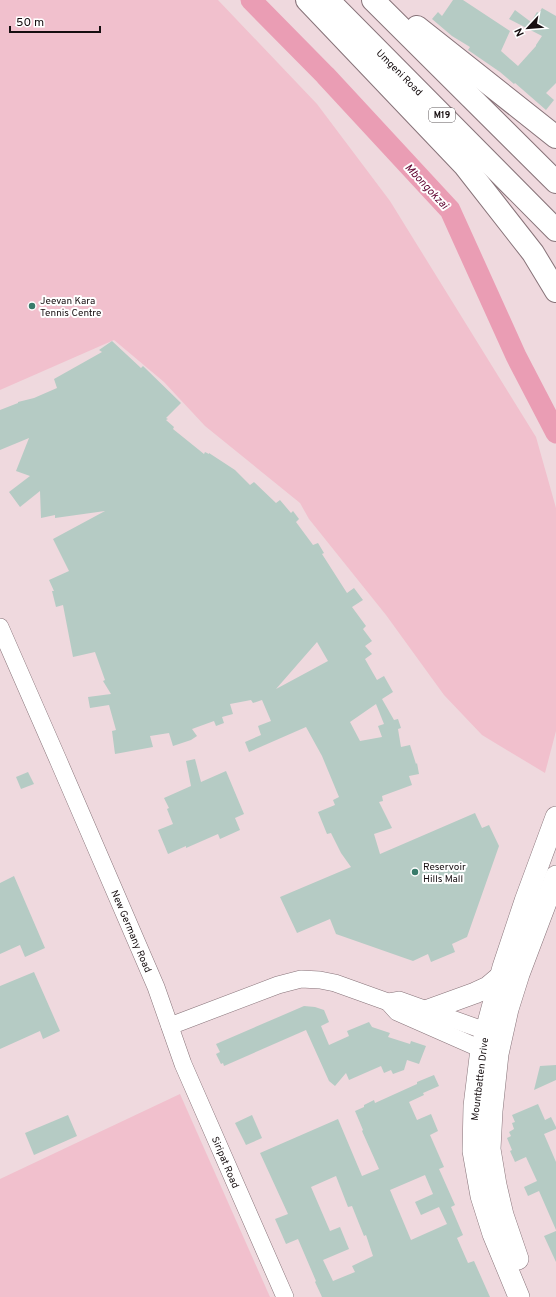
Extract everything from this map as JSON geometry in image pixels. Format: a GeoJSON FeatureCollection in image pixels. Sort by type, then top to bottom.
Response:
{"type":"FeatureCollection","features":[{"type":"Feature","properties":{"kind":"highway"},"geometry":{"type":"LineString","coordinates":[[307,0],[465,166],[533,253],[556,291]]}},
{"type":"Feature","properties":{"kind":"highway","name":"Umgeni Road"},"geometry":{"type":"LineString","coordinates":[[328,0],[556,230]]}},
{"type":"Feature","properties":{"kind":"highway"},"geometry":{"type":"LineString","coordinates":[[372,0],[556,182]]}},
{"type":"Feature","properties":{"kind":"highway"},"geometry":{"type":"LineString","coordinates":[[384,0],[556,137]]}},
{"type":"Feature","properties":{"kind":"main road","name":"Mountbatten Drive"},"geometry":{"type":"LineString","coordinates":[[519,1297],[493,1234],[481,1196],[473,1151],[474,1106],[491,1043],[501,976],[525,901],[556,817]]}},
{"type":"Feature","properties":{"kind":"main road","name":"Mountbatten Drive"},"geometry":{"type":"LineString","coordinates":[[534,1297],[516,1254],[503,1214],[496,1185],[490,1149],[492,1111],[491,1043],[556,876]]}},
{"type":"Feature","properties":{"kind":"main road"},"geometry":{"type":"LineString","coordinates":[[428,1010],[488,987],[501,976]]}},
{"type":"Feature","properties":{"kind":"street","name":"New Germany Road"},"geometry":{"type":"LineString","coordinates":[[0,627],[148,969],[170,1026]]}},
{"type":"Feature","properties":{"kind":"street"},"geometry":{"type":"LineString","coordinates":[[170,1026],[278,985],[301,979],[320,980],[336,983],[388,1002],[397,1012],[491,1043]]}},
{"type":"Feature","properties":{"kind":"street"},"geometry":{"type":"LineString","coordinates":[[388,1002],[400,1000],[428,1010],[491,1043]]}},
{"type":"Feature","properties":{"kind":"street","name":"Siripat Road"},"geometry":{"type":"LineString","coordinates":[[170,1026],[183,1064],[284,1297]]}},
{"type":"Feature","properties":{"kind":"shaded area"},"geometry":{"type":"Polygon","coordinates":[[[0,0],[218,0],[317,104],[390,201],[536,437],[556,508],[556,731],[545,773],[482,735],[444,695],[386,615],[309,519],[300,503],[205,426],[164,382],[114,340],[0,390],[0,0]]]}},
{"type":"Feature","properties":{"kind":"shaded area"},"geometry":{"type":"Polygon","coordinates":[[[180,1094],[270,1297],[0,1297],[0,1179],[180,1094]]]}},
{"type":"Feature","properties":{"kind":"building"},"geometry":{"type":"Polygon","coordinates":[[[453,0],[463,0],[510,31],[501,51],[518,66],[536,46],[542,36],[509,19],[515,10],[531,22],[537,12],[539,13],[542,8],[556,16],[556,83],[546,93],[554,100],[546,110],[515,83],[514,84],[500,72],[468,50],[470,47],[452,36],[432,19],[438,12],[442,16],[453,0]]]}},
{"type":"Feature","properties":{"kind":"building"},"geometry":{"type":"Polygon","coordinates":[[[112,341],[141,368],[143,366],[181,403],[166,418],[168,419],[166,420],[174,427],[173,429],[204,454],[205,452],[209,453],[235,470],[250,485],[254,482],[276,503],[280,500],[291,513],[293,511],[299,519],[296,522],[313,545],[318,543],[324,553],[322,554],[347,593],[354,588],[363,600],[352,607],[366,626],[363,629],[372,641],[365,646],[372,654],[365,659],[377,680],[384,676],[393,692],[382,699],[394,720],[398,719],[401,728],[398,729],[401,747],[410,745],[416,764],[417,763],[419,774],[409,776],[412,785],[382,796],[383,801],[379,802],[392,828],[374,834],[380,854],[475,813],[482,828],[489,825],[499,846],[467,937],[452,944],[455,952],[431,962],[428,954],[413,961],[336,934],[330,919],[297,933],[280,897],[351,867],[341,853],[331,833],[327,834],[318,812],[335,805],[333,800],[339,797],[322,756],[306,727],[249,752],[245,742],[261,735],[258,726],[271,721],[262,700],[253,703],[251,700],[230,704],[233,714],[222,717],[224,723],[216,726],[214,721],[192,729],[197,736],[191,740],[173,746],[169,733],[150,736],[153,747],[115,754],[112,731],[116,730],[109,705],[90,708],[88,697],[111,694],[103,681],[105,680],[95,652],[73,657],[63,605],[56,607],[52,591],[54,591],[49,580],[69,571],[53,539],[105,511],[55,518],[55,515],[41,518],[40,491],[20,507],[9,492],[30,476],[16,471],[29,438],[0,450],[0,410],[57,388],[54,379],[102,352],[99,350],[112,341]],[[317,642],[276,689],[328,661],[317,642]],[[376,704],[350,722],[360,741],[382,737],[378,726],[384,724],[376,704]]]}},
{"type":"Feature","properties":{"kind":"building"},"geometry":{"type":"Polygon","coordinates":[[[195,759],[201,782],[226,771],[244,814],[235,818],[240,830],[220,839],[218,834],[168,854],[158,830],[173,824],[167,809],[169,808],[164,798],[191,786],[186,761],[195,759]]]}},
{"type":"Feature","properties":{"kind":"building"},"geometry":{"type":"Polygon","coordinates":[[[28,772],[34,784],[21,789],[16,777],[28,772]]]}},
{"type":"Feature","properties":{"kind":"building"},"geometry":{"type":"Polygon","coordinates":[[[14,876],[45,948],[25,957],[20,945],[0,954],[0,883],[14,876]]]}},
{"type":"Feature","properties":{"kind":"building"},"geometry":{"type":"Polygon","coordinates":[[[34,972],[60,1031],[43,1039],[40,1031],[0,1049],[0,986],[34,972]]]}},
{"type":"Feature","properties":{"kind":"building"},"geometry":{"type":"Polygon","coordinates":[[[304,1006],[324,1010],[329,1022],[321,1026],[329,1045],[349,1036],[347,1031],[369,1022],[372,1027],[390,1033],[388,1037],[410,1044],[411,1041],[426,1046],[419,1064],[407,1060],[404,1070],[393,1074],[391,1070],[384,1073],[381,1066],[349,1080],[346,1073],[335,1086],[329,1081],[306,1030],[224,1066],[223,1063],[221,1064],[216,1054],[220,1052],[216,1044],[304,1006]]]}},
{"type":"Feature","properties":{"kind":"building"},"geometry":{"type":"Polygon","coordinates":[[[556,1065],[556,1080],[534,1090],[540,1066],[556,1065]]]}},
{"type":"Feature","properties":{"kind":"building"},"geometry":{"type":"Polygon","coordinates":[[[434,1075],[439,1086],[423,1093],[424,1095],[409,1102],[417,1120],[431,1114],[438,1131],[430,1135],[444,1167],[439,1169],[455,1205],[451,1207],[463,1235],[457,1238],[468,1263],[474,1261],[490,1297],[322,1297],[298,1239],[286,1244],[275,1219],[288,1214],[260,1153],[338,1119],[362,1176],[379,1169],[355,1111],[374,1100],[375,1103],[417,1084],[417,1082],[434,1075]],[[425,1175],[390,1190],[411,1240],[447,1224],[439,1207],[421,1215],[415,1202],[433,1194],[425,1175]],[[336,1176],[311,1187],[330,1231],[340,1227],[349,1249],[323,1260],[333,1281],[355,1272],[352,1266],[373,1256],[366,1235],[364,1236],[352,1206],[348,1207],[336,1176]]]}},
{"type":"Feature","properties":{"kind":"building"},"geometry":{"type":"Polygon","coordinates":[[[538,1104],[545,1120],[551,1117],[556,1127],[556,1129],[544,1134],[556,1162],[556,1230],[539,1191],[528,1196],[524,1187],[537,1181],[526,1157],[515,1162],[510,1151],[512,1150],[507,1138],[511,1136],[509,1132],[514,1129],[512,1123],[515,1122],[512,1115],[538,1104]]]}},
{"type":"Feature","properties":{"kind":"building"},"geometry":{"type":"Polygon","coordinates":[[[68,1115],[77,1136],[34,1155],[25,1133],[68,1115]]]}},
{"type":"Feature","properties":{"kind":"building"},"geometry":{"type":"Polygon","coordinates":[[[252,1115],[262,1138],[246,1145],[235,1123],[252,1115]]]}},
{"type":"Feature","properties":{"kind":"building"},"geometry":{"type":"Polygon","coordinates":[[[556,1231],[556,1262],[544,1236],[556,1231]]]}},
{"type":"Feature","properties":{"kind":"waterway","name":"Mbongokzai"},"geometry":{"type":"LineString","coordinates":[[251,0],[325,75],[450,210],[516,356],[556,433]]}},
{"type":"Feature","properties":{"kind":"place","name":"Jeevan Kara Tennis Centre"},"geometry":{"type":"Point","coordinates":[32,306]}},
{"type":"Feature","properties":{"kind":"place","name":"Reservoir Hills Mall"},"geometry":{"type":"Point","coordinates":[415,872]}}]}
